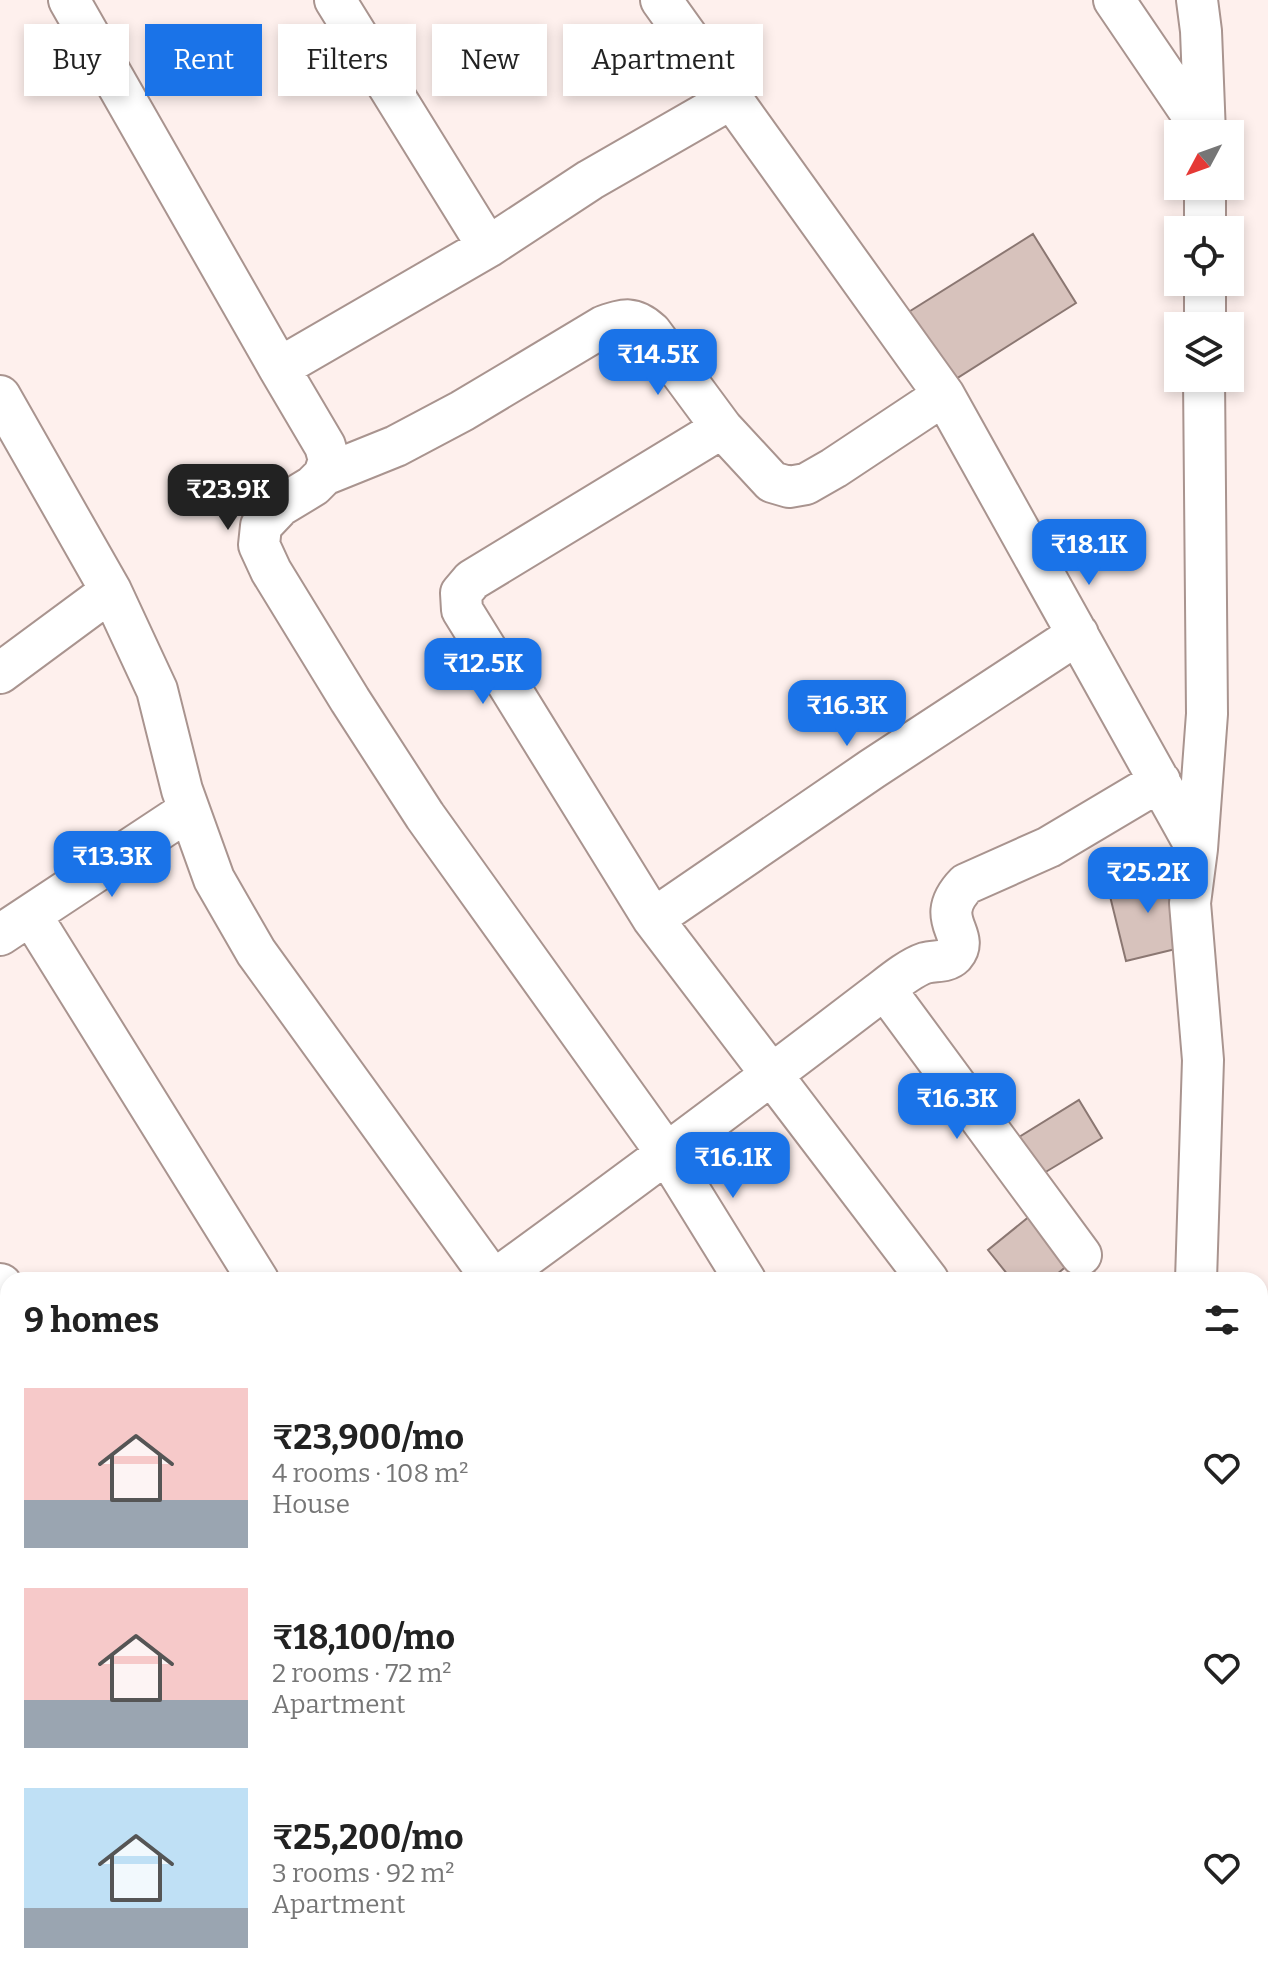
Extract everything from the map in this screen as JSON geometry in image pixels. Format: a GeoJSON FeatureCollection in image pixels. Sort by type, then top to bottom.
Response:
{"type":"FeatureCollection","features":[{"type":"Feature","properties":{"kind":"street"},"geometry":{"type":"LineString","coordinates":[[69,0],[325,446],[329,460],[324,475]]}},
{"type":"Feature","properties":{"kind":"street"},"geometry":{"type":"LineString","coordinates":[[335,0],[488,247]]}},
{"type":"Feature","properties":{"kind":"street"},"geometry":{"type":"LineString","coordinates":[[661,0],[944,395],[1197,849]]}},
{"type":"Feature","properties":{"kind":"street"},"geometry":{"type":"LineString","coordinates":[[1114,0],[1195,120]]}},
{"type":"Feature","properties":{"kind":"street"},"geometry":{"type":"LineString","coordinates":[[1197,0],[1204,120]]}},
{"type":"Feature","properties":{"kind":"street"},"geometry":{"type":"LineString","coordinates":[[279,368],[488,247],[590,180],[731,99]]}},
{"type":"Feature","properties":{"kind":"street"},"geometry":{"type":"LineString","coordinates":[[740,1272],[667,1154],[425,816],[350,700],[271,571],[259,545],[261,526],[280,506],[313,486],[324,475],[396,446],[462,411],[604,326],[623,319],[641,322],[651,332],[722,428],[772,482],[789,487],[806,484],[834,468],[944,395]]}},
{"type":"Feature","properties":{"kind":"street"},"geometry":{"type":"LineString","coordinates":[[1188,1272],[1203,1060],[1190,903],[1207,714],[1204,392]]}},
{"type":"Feature","properties":{"kind":"street"},"geometry":{"type":"LineString","coordinates":[[0,396],[13,447],[111,591],[157,690],[189,810],[214,879],[256,952],[488,1272]]}},
{"type":"Feature","properties":{"kind":"street"},"geometry":{"type":"LineString","coordinates":[[722,428],[472,580],[461,593],[462,610],[653,919],[922,1272]]}},
{"type":"Feature","properties":{"kind":"street"},"geometry":{"type":"LineString","coordinates":[[0,673],[111,591]]}},
{"type":"Feature","properties":{"kind":"street"},"geometry":{"type":"LineString","coordinates":[[653,919],[872,769],[1078,634]]}},
{"type":"Feature","properties":{"kind":"street"},"geometry":{"type":"LineString","coordinates":[[505,1272],[885,989],[924,963],[947,960],[955,953],[959,943],[950,919],[950,907],[966,884],[1049,847],[1160,781]]}},
{"type":"Feature","properties":{"kind":"street"},"geometry":{"type":"LineString","coordinates":[[189,810],[15,925],[253,1272]]}},
{"type":"Feature","properties":{"kind":"street"},"geometry":{"type":"LineString","coordinates":[[885,989],[1081,1255]]}},
{"type":"Feature","properties":{"kind":"building"},"geometry":{"type":"Polygon","coordinates":[[[1033,234],[1076,303],[951,382],[907,313],[1033,234]]]}},
{"type":"Feature","properties":{"kind":"building"},"geometry":{"type":"Polygon","coordinates":[[[1169,868],[1188,946],[1126,961],[1107,884],[1169,868]]]}},
{"type":"Feature","properties":{"kind":"building"},"geometry":{"type":"Polygon","coordinates":[[[1079,1100],[1102,1138],[1034,1179],[1011,1142],[1079,1100]]]}},
{"type":"Feature","properties":{"kind":"building"},"geometry":{"type":"Polygon","coordinates":[[[1036,1211],[1075,1259],[1060,1272],[1006,1272],[988,1250],[1036,1211]]]}}]}
